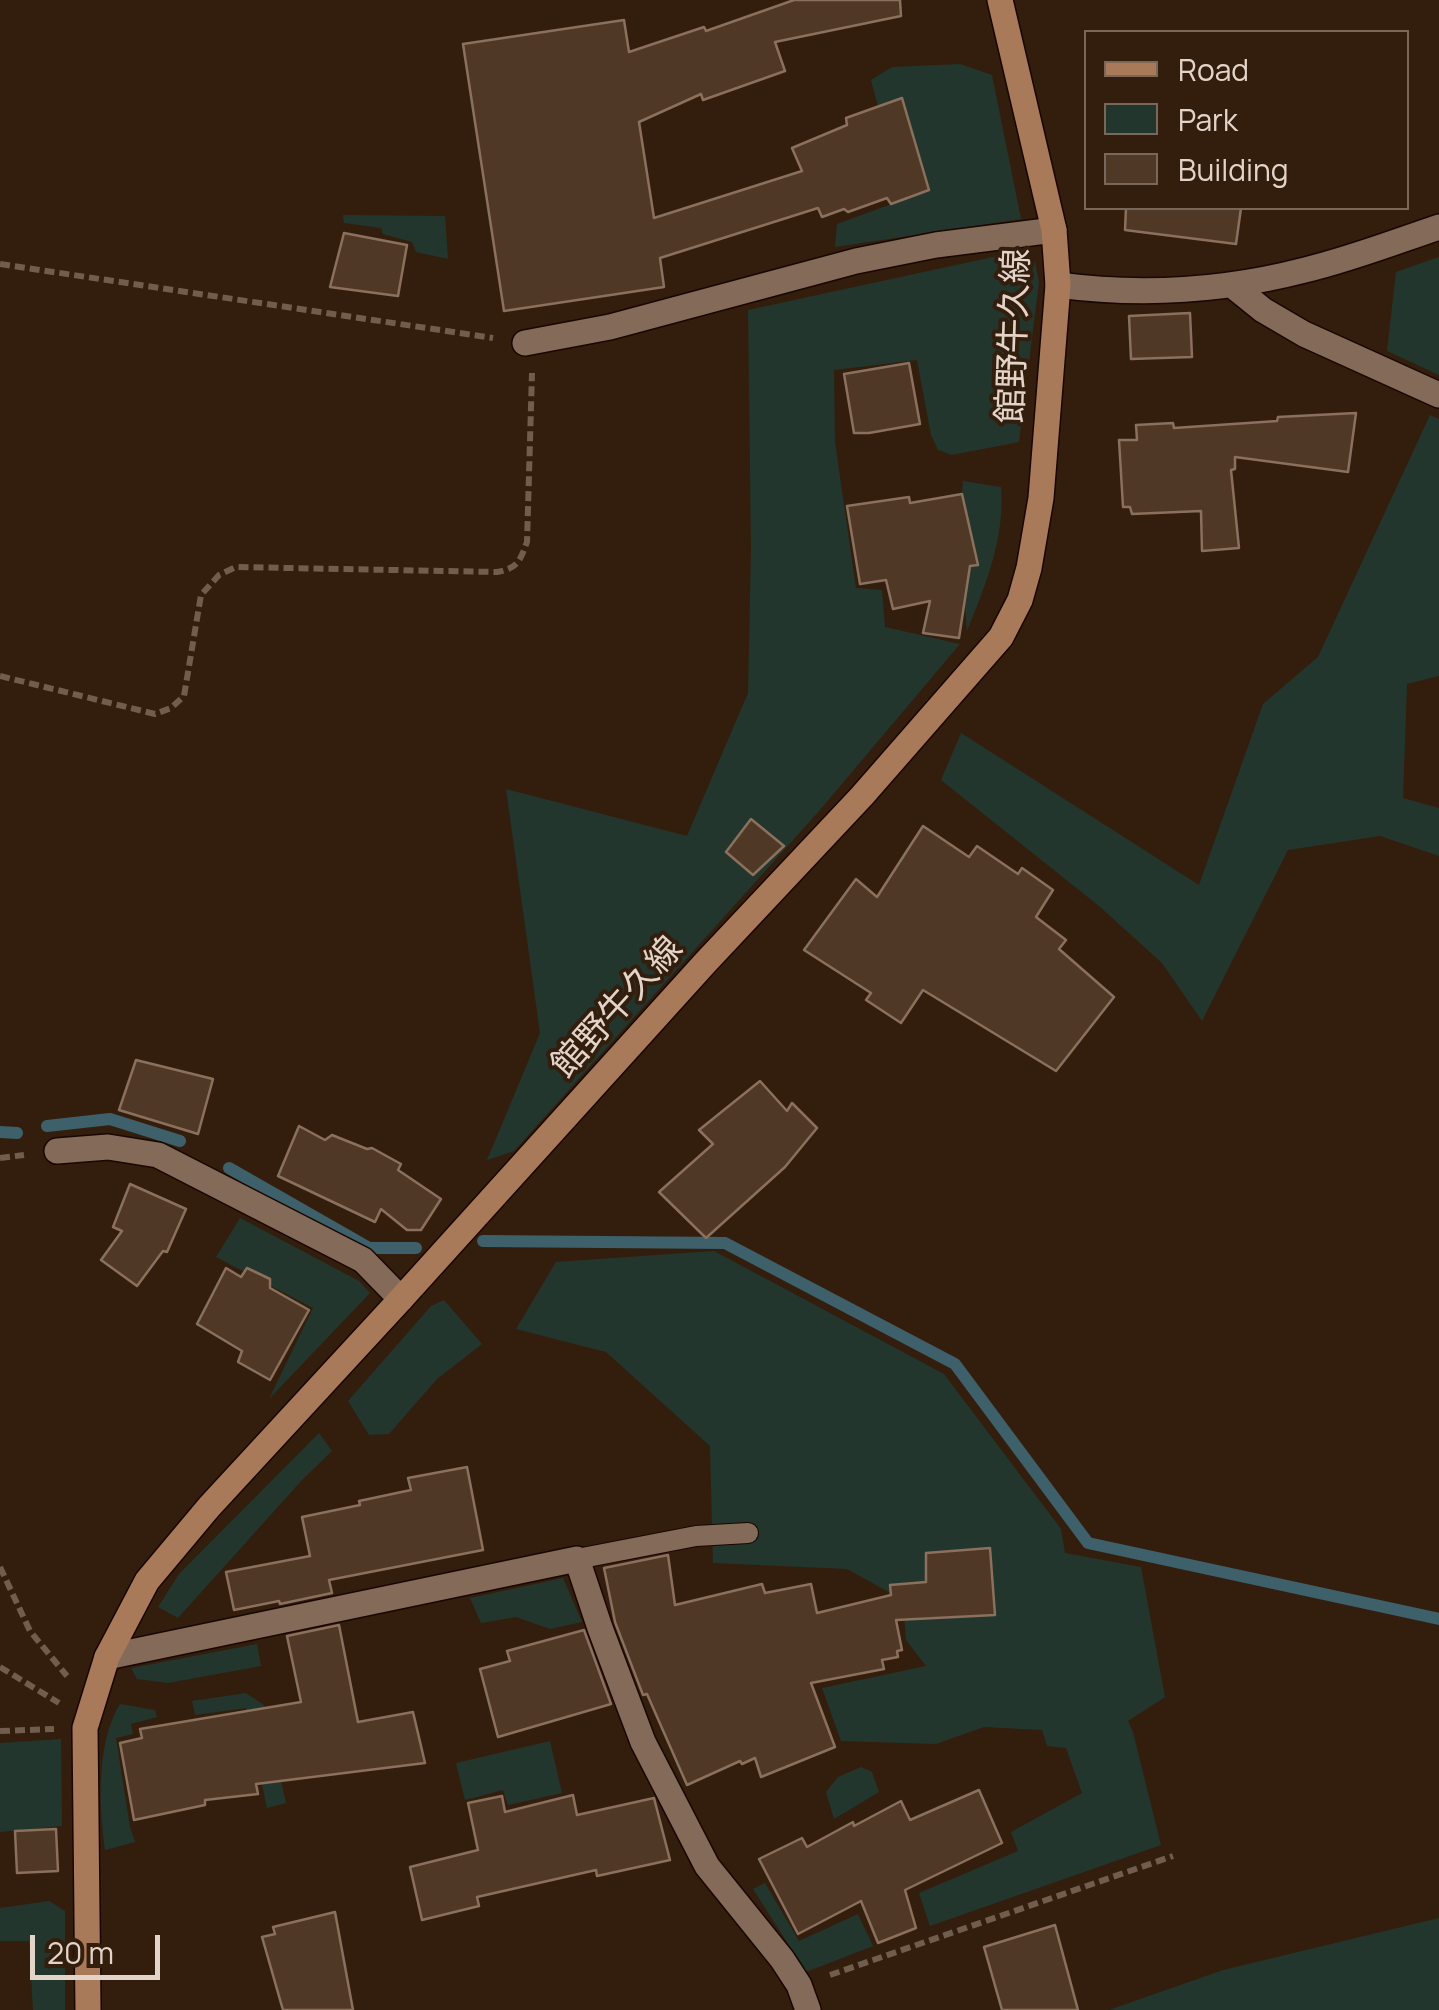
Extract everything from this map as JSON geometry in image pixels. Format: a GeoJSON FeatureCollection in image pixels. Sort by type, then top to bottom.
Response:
{"type":"FeatureCollection","features":[{"type":"Feature","properties":{"kind":"main road","name":"館野牛久線"},"geometry":{"type":"LineString","coordinates":[[88,2010],[87,1717],[107,1657],[147,1580],[705,963],[862,796],[1000,637],[1020,600],[1041,498],[1058,285],[1054,230],[1000,0]]}},
{"type":"Feature","properties":{"kind":"street"},"geometry":{"type":"LineString","coordinates":[[1058,285],[1142,292],[1232,284],[1305,270],[1439,228]]}},
{"type":"Feature","properties":{"kind":"street"},"geometry":{"type":"LineString","coordinates":[[525,343],[610,326],[856,261],[936,245],[1054,230]]}},
{"type":"Feature","properties":{"kind":"street"},"geometry":{"type":"LineString","coordinates":[[1232,284],[1263,310],[1304,334],[1439,395]]}},
{"type":"Feature","properties":{"kind":"street"},"geometry":{"type":"LineString","coordinates":[[57,1151],[108,1147],[158,1154],[362,1260],[402,1300]]}},
{"type":"Feature","properties":{"kind":"street"},"geometry":{"type":"LineString","coordinates":[[107,1657],[577,1559],[643,1742],[707,1866],[782,1959],[800,1985],[808,2010]]}},
{"type":"Feature","properties":{"kind":"lane"},"geometry":{"type":"LineString","coordinates":[[577,1559],[696,1536],[748,1533]]}},
{"type":"Feature","properties":{"kind":"path"},"geometry":{"type":"LineString","coordinates":[[0,264],[525,343],[532,374],[528,542],[512,569],[497,572],[236,567],[219,576],[201,595],[184,696],[171,708],[155,714],[0,676]]}},
{"type":"Feature","properties":{"kind":"path"},"geometry":{"type":"LineString","coordinates":[[0,1567],[30,1631],[87,1717]]}},
{"type":"Feature","properties":{"kind":"path"},"geometry":{"type":"LineString","coordinates":[[0,1667],[87,1717]]}},
{"type":"Feature","properties":{"kind":"path"},"geometry":{"type":"LineString","coordinates":[[0,1731],[87,1717]]}},
{"type":"Feature","properties":{"kind":"path"},"geometry":{"type":"LineString","coordinates":[[800,1985],[1173,1856]]}},
{"type":"Feature","properties":{"kind":"green space"},"geometry":{"type":"Polygon","coordinates":[[[960,64],[992,75],[1021,219],[835,247],[837,224],[908,198],[905,188],[926,179],[905,106],[880,114],[871,80],[892,67],[960,64]]]}},
{"type":"Feature","properties":{"kind":"green space"},"geometry":{"type":"Polygon","coordinates":[[[343,215],[445,216],[448,259],[416,252],[412,242],[383,234],[381,228],[344,223],[343,215]]]}},
{"type":"Feature","properties":{"kind":"green space"},"geometry":{"type":"Polygon","coordinates":[[[1016,252],[1035,262],[1039,282],[1019,442],[952,455],[938,450],[931,435],[917,360],[834,370],[835,442],[856,588],[882,590],[885,627],[960,644],[819,811],[514,1151],[487,1160],[540,1033],[506,789],[687,836],[748,693],[748,310],[1016,252]]]}},
{"type":"Feature","properties":{"kind":"green space"},"geometry":{"type":"Polygon","coordinates":[[[1439,257],[1439,375],[1387,351],[1396,272],[1439,257]]]}},
{"type":"Feature","properties":{"kind":"green space"},"geometry":{"type":"Polygon","coordinates":[[[1430,415],[1439,419],[1439,676],[1407,684],[1403,798],[1439,808],[1439,856],[1380,836],[1288,850],[1202,1021],[1162,963],[1099,906],[941,780],[961,733],[1199,885],[1263,704],[1318,657],[1430,415]]]}},
{"type":"Feature","properties":{"kind":"green space"},"geometry":{"type":"Polygon","coordinates":[[[963,481],[1001,487],[997,543],[967,631],[965,606],[933,595],[931,577],[977,565],[962,494],[963,481]]]}},
{"type":"Feature","properties":{"kind":"green space"},"geometry":{"type":"Polygon","coordinates":[[[240,1218],[359,1281],[370,1293],[269,1399],[313,1308],[216,1257],[240,1218]]]}},
{"type":"Feature","properties":{"kind":"green space"},"geometry":{"type":"Polygon","coordinates":[[[714,1251],[944,1374],[1061,1529],[1065,1553],[1141,1567],[1165,1697],[1128,1721],[1161,1845],[930,1926],[919,1893],[1018,1851],[1011,1832],[1082,1793],[1066,1748],[1047,1746],[1042,1730],[984,1727],[936,1744],[841,1741],[822,1688],[926,1666],[906,1640],[903,1600],[847,1569],[713,1563],[710,1446],[606,1352],[516,1329],[556,1262],[714,1251]]]}},
{"type":"Feature","properties":{"kind":"green space"},"geometry":{"type":"Polygon","coordinates":[[[444,1300],[482,1344],[437,1379],[389,1434],[369,1435],[348,1401],[431,1306],[444,1300]]]}},
{"type":"Feature","properties":{"kind":"green space"},"geometry":{"type":"Polygon","coordinates":[[[319,1433],[332,1451],[178,1618],[158,1607],[179,1574],[319,1433]]]}},
{"type":"Feature","properties":{"kind":"green space"},"geometry":{"type":"Polygon","coordinates":[[[563,1578],[582,1622],[550,1629],[516,1617],[481,1623],[470,1598],[563,1578]]]}},
{"type":"Feature","properties":{"kind":"green space"},"geometry":{"type":"Polygon","coordinates":[[[257,1644],[261,1666],[168,1683],[137,1679],[131,1668],[257,1644]]]}},
{"type":"Feature","properties":{"kind":"green space"},"geometry":{"type":"Polygon","coordinates":[[[246,1693],[264,1705],[286,1803],[267,1808],[246,1708],[195,1715],[192,1701],[246,1693]]]}},
{"type":"Feature","properties":{"kind":"green space"},"geometry":{"type":"Polygon","coordinates":[[[120,1704],[155,1710],[157,1717],[131,1724],[133,1734],[116,1738],[135,1842],[105,1850],[101,1814],[103,1756],[120,1704]]]}},
{"type":"Feature","properties":{"kind":"green space"},"geometry":{"type":"Polygon","coordinates":[[[61,1739],[62,1826],[0,1832],[0,1743],[61,1739]]]}},
{"type":"Feature","properties":{"kind":"green space"},"geometry":{"type":"Polygon","coordinates":[[[550,1741],[562,1793],[508,1805],[503,1790],[465,1800],[456,1763],[550,1741]]]}},
{"type":"Feature","properties":{"kind":"green space"},"geometry":{"type":"Polygon","coordinates":[[[861,1767],[872,1772],[879,1792],[834,1819],[826,1792],[838,1777],[861,1767]]]}},
{"type":"Feature","properties":{"kind":"green space"},"geometry":{"type":"Polygon","coordinates":[[[765,1883],[799,1941],[858,1914],[873,1946],[806,1972],[753,1889],[765,1883]]]}},
{"type":"Feature","properties":{"kind":"green space"},"geometry":{"type":"Polygon","coordinates":[[[49,1901],[65,1911],[65,2010],[33,2010],[29,1941],[0,1941],[0,1908],[49,1901]]]}},
{"type":"Feature","properties":{"kind":"green space"},"geometry":{"type":"Polygon","coordinates":[[[1439,1918],[1439,2010],[1109,2010],[1223,1970],[1439,1918]]]}},
{"type":"Feature","properties":{"kind":"building"},"geometry":{"type":"Polygon","coordinates":[[[794,0],[900,0],[901,16],[775,42],[785,71],[703,100],[701,94],[639,122],[654,218],[802,171],[792,148],[847,125],[846,118],[902,98],[929,190],[891,204],[887,198],[822,217],[818,208],[660,258],[664,287],[504,311],[463,44],[624,20],[629,52],[704,27],[706,31],[794,0]]]}},
{"type":"Feature","properties":{"kind":"building"},"geometry":{"type":"Polygon","coordinates":[[[1126,210],[1241,210],[1236,244],[1125,230],[1126,210]]]}},
{"type":"Feature","properties":{"kind":"building"},"geometry":{"type":"Polygon","coordinates":[[[344,233],[407,245],[398,296],[330,287],[344,233]]]}},
{"type":"Feature","properties":{"kind":"building"},"geometry":{"type":"Polygon","coordinates":[[[1190,313],[1192,357],[1131,359],[1129,316],[1190,313]]]}},
{"type":"Feature","properties":{"kind":"building"},"geometry":{"type":"Polygon","coordinates":[[[909,363],[920,424],[854,433],[844,374],[909,363]]]}},
{"type":"Feature","properties":{"kind":"building"},"geometry":{"type":"Polygon","coordinates":[[[1356,413],[1348,472],[1235,457],[1235,469],[1231,470],[1239,548],[1202,551],[1201,511],[1132,514],[1130,507],[1123,507],[1119,440],[1137,440],[1136,425],[1173,423],[1174,428],[1356,413]]]}},
{"type":"Feature","properties":{"kind":"building"},"geometry":{"type":"Polygon","coordinates":[[[962,494],[978,565],[970,566],[959,638],[923,633],[930,601],[893,609],[886,580],[860,584],[847,506],[909,497],[910,503],[962,494]]]}},
{"type":"Feature","properties":{"kind":"building"},"geometry":{"type":"Polygon","coordinates":[[[751,819],[784,846],[753,875],[726,852],[751,819]]]}},
{"type":"Feature","properties":{"kind":"building"},"geometry":{"type":"Polygon","coordinates":[[[923,826],[969,857],[977,846],[1018,874],[1022,868],[1053,890],[1036,917],[1066,940],[1059,949],[1114,997],[1056,1071],[923,990],[901,1023],[866,1000],[871,993],[804,950],[856,879],[877,897],[923,826]]]}},
{"type":"Feature","properties":{"kind":"building"},"geometry":{"type":"Polygon","coordinates":[[[136,1060],[213,1079],[198,1134],[119,1110],[136,1060]]]}},
{"type":"Feature","properties":{"kind":"building"},"geometry":{"type":"Polygon","coordinates":[[[760,1081],[787,1111],[792,1103],[817,1128],[785,1167],[706,1238],[659,1192],[713,1144],[699,1130],[760,1081]]]}},
{"type":"Feature","properties":{"kind":"building"},"geometry":{"type":"Polygon","coordinates":[[[299,1126],[325,1140],[332,1135],[372,1148],[401,1164],[398,1170],[441,1199],[421,1230],[407,1230],[381,1209],[375,1222],[278,1176],[299,1126]]]}},
{"type":"Feature","properties":{"kind":"building"},"geometry":{"type":"Polygon","coordinates":[[[130,1184],[186,1209],[167,1252],[163,1251],[137,1286],[101,1260],[122,1231],[113,1227],[130,1184]]]}},
{"type":"Feature","properties":{"kind":"building"},"geometry":{"type":"Polygon","coordinates":[[[226,1268],[241,1277],[247,1268],[270,1279],[270,1288],[309,1310],[270,1380],[238,1362],[242,1351],[197,1324],[226,1268]]]}},
{"type":"Feature","properties":{"kind":"building"},"geometry":{"type":"Polygon","coordinates":[[[467,1467],[483,1550],[329,1580],[332,1593],[234,1610],[226,1572],[310,1556],[302,1517],[411,1490],[408,1478],[467,1467]]]}},
{"type":"Feature","properties":{"kind":"building"},"geometry":{"type":"Polygon","coordinates":[[[990,1548],[995,1615],[896,1620],[902,1650],[897,1651],[898,1657],[882,1660],[884,1669],[811,1683],[835,1747],[761,1777],[755,1758],[687,1785],[647,1694],[643,1695],[615,1622],[604,1568],[668,1555],[675,1605],[762,1584],[765,1593],[811,1584],[817,1613],[891,1595],[890,1585],[926,1582],[926,1553],[990,1548]]]}},
{"type":"Feature","properties":{"kind":"building"},"geometry":{"type":"Polygon","coordinates":[[[339,1625],[358,1722],[413,1712],[425,1763],[256,1784],[258,1794],[205,1800],[205,1805],[134,1820],[120,1743],[142,1738],[140,1729],[301,1702],[287,1636],[339,1625]]]}},
{"type":"Feature","properties":{"kind":"building"},"geometry":{"type":"Polygon","coordinates":[[[584,1630],[611,1704],[498,1737],[480,1669],[510,1661],[507,1651],[584,1630]]]}},
{"type":"Feature","properties":{"kind":"building"},"geometry":{"type":"Polygon","coordinates":[[[979,1790],[1002,1843],[905,1890],[916,1928],[878,1943],[861,1901],[798,1934],[759,1859],[802,1838],[807,1847],[901,1801],[910,1820],[979,1790]]]}},
{"type":"Feature","properties":{"kind":"building"},"geometry":{"type":"Polygon","coordinates":[[[573,1795],[577,1815],[654,1798],[670,1860],[597,1876],[596,1870],[477,1897],[479,1906],[422,1920],[410,1867],[478,1850],[468,1803],[502,1796],[505,1812],[573,1795]]]}},
{"type":"Feature","properties":{"kind":"building"},"geometry":{"type":"Polygon","coordinates":[[[56,1829],[58,1871],[17,1873],[15,1831],[56,1829]]]}},
{"type":"Feature","properties":{"kind":"building"},"geometry":{"type":"Polygon","coordinates":[[[335,1912],[353,2010],[283,2010],[262,1937],[275,1934],[273,1927],[335,1912]]]}},
{"type":"Feature","properties":{"kind":"building"},"geometry":{"type":"Polygon","coordinates":[[[1055,1925],[1078,2010],[1002,2010],[984,1947],[1055,1925]]]}},
{"type":"Feature","properties":{"kind":"waterway"},"geometry":{"type":"LineString","coordinates":[[47,1126],[110,1119],[180,1141]]}},
{"type":"Feature","properties":{"kind":"waterway"},"geometry":{"type":"LineString","coordinates":[[0,1132],[17,1133]]}},
{"type":"Feature","properties":{"kind":"waterway"},"geometry":{"type":"LineString","coordinates":[[229,1168],[369,1248],[416,1248]]}},
{"type":"Feature","properties":{"kind":"waterway"},"geometry":{"type":"LineString","coordinates":[[483,1241],[725,1243],[955,1364],[1088,1543],[1439,1619]]}}]}
